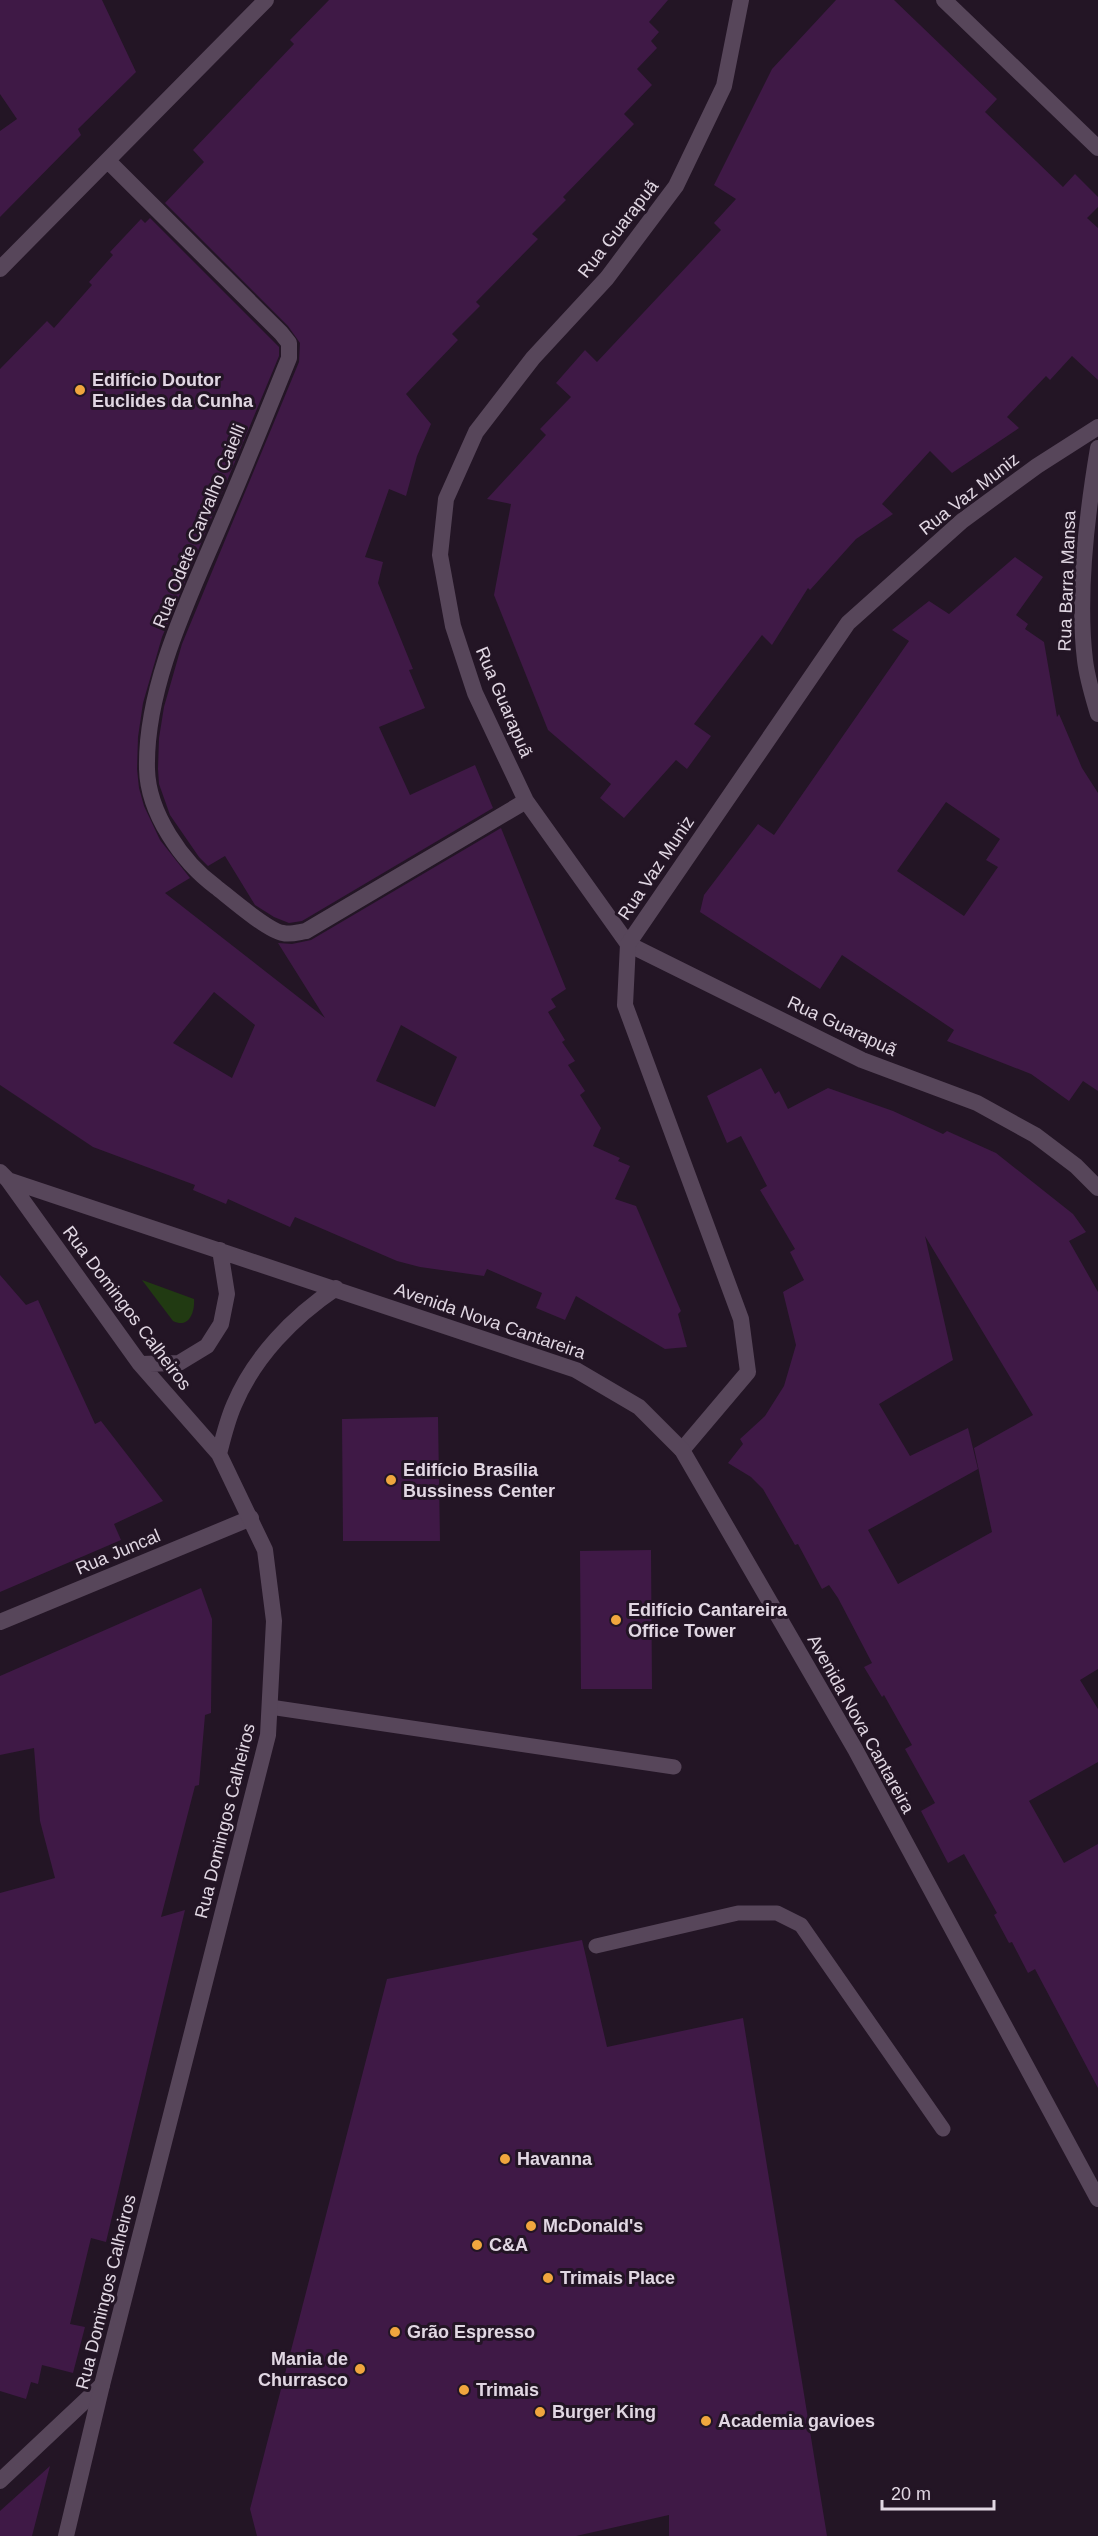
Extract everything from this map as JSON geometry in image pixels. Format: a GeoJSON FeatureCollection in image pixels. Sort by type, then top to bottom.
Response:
{"type":"FeatureCollection","features":[{"type":"Feature","properties":{"kind":"street"},"geometry":{"type":"LineString","coordinates":[[0,269],[266,0]]}},
{"type":"Feature","properties":{"kind":"street","name":"Rua Guarapuã"},"geometry":{"type":"LineString","coordinates":[[741,0],[724,86],[676,186],[608,278],[533,358],[476,432],[446,499],[440,555],[453,626],[475,693],[526,801],[628,944],[862,1060],[977,1103],[1035,1135],[1076,1166],[1098,1188]]}},
{"type":"Feature","properties":{"kind":"street"},"geometry":{"type":"LineString","coordinates":[[944,0],[1098,148]]}},
{"type":"Feature","properties":{"kind":"street","name":"Rua Odete Carvalho Caielli"},"geometry":{"type":"LineString","coordinates":[[108,161],[289,343],[289,358],[183,610],[158,689],[149,735],[147,771],[153,800],[176,848],[204,878],[252,915],[282,933],[306,931],[526,801]]}},
{"type":"Feature","properties":{"kind":"street","name":"Rua Vaz Muniz"},"geometry":{"type":"LineString","coordinates":[[682,1450],[748,1372],[741,1319],[625,1005],[628,944],[848,623],[962,521],[1036,466],[1098,427]]}},
{"type":"Feature","properties":{"kind":"street","name":"Rua Barra Mansa"},"geometry":{"type":"LineString","coordinates":[[1098,448],[1088,514],[1083,613],[1085,661],[1098,714]]}},
{"type":"Feature","properties":{"kind":"street","name":"Avenida Nova Cantareira"},"geometry":{"type":"LineString","coordinates":[[4,1176],[576,1370],[639,1407],[682,1450],[855,1749],[1098,2199]]}},
{"type":"Feature","properties":{"kind":"street","name":"Rua Domingos Calheiros"},"geometry":{"type":"LineString","coordinates":[[4,1176],[140,1364],[219,1454],[265,1551],[274,1621],[268,1735],[102,2385],[66,2536]]}},
{"type":"Feature","properties":{"kind":"street"},"geometry":{"type":"LineString","coordinates":[[140,1364],[179,1363],[207,1346],[221,1324],[227,1294],[220,1250]]}},
{"type":"Feature","properties":{"kind":"street"},"geometry":{"type":"LineString","coordinates":[[219,1454],[233,1406],[255,1367],[292,1323],[336,1288]]}},
{"type":"Feature","properties":{"kind":"street","name":"Rua Juncal"},"geometry":{"type":"LineString","coordinates":[[0,1623],[251,1518]]}},
{"type":"Feature","properties":{"kind":"street"},"geometry":{"type":"LineString","coordinates":[[0,2481],[102,2385]]}},
{"type":"Feature","properties":{"kind":"lane"},"geometry":{"type":"LineString","coordinates":[[270,1707],[674,1767]]}},
{"type":"Feature","properties":{"kind":"lane"},"geometry":{"type":"LineString","coordinates":[[596,1946],[738,1913],[777,1913],[801,1925],[943,2129]]}},
{"type":"Feature","properties":{"kind":"green space"},"geometry":{"type":"Polygon","coordinates":[[[142,1280],[194,1299],[190,1318],[183,1323],[173,1321],[142,1280]]]}},
{"type":"Feature","properties":{"kind":"building"},"geometry":{"type":"Polygon","coordinates":[[[0,0],[102,0],[136,72],[78,129],[81,135],[0,217],[0,131],[17,119],[0,94],[0,0]]]}},
{"type":"Feature","properties":{"kind":"building"},"geometry":{"type":"Polygon","coordinates":[[[329,0],[668,0],[649,22],[659,32],[651,41],[657,48],[637,69],[652,85],[624,114],[634,124],[563,197],[566,200],[532,234],[538,239],[476,302],[480,306],[452,334],[458,340],[406,394],[431,424],[417,456],[406,496],[389,489],[365,557],[383,562],[378,583],[413,669],[409,670],[425,708],[379,727],[410,795],[475,765],[493,808],[302,921],[289,923],[255,905],[225,856],[208,866],[199,857],[170,815],[159,784],[158,769],[159,738],[164,707],[182,644],[299,362],[300,343],[288,326],[165,203],[204,162],[193,150],[294,44],[290,40],[329,0]]]}},
{"type":"Feature","properties":{"kind":"building"},"geometry":{"type":"Polygon","coordinates":[[[836,0],[894,0],[997,99],[985,112],[1063,187],[1075,174],[1098,197],[1098,207],[1087,218],[1098,228],[1098,380],[1072,356],[1050,380],[1046,376],[1007,417],[1019,428],[952,473],[930,451],[882,504],[893,514],[856,539],[810,590],[808,588],[772,645],[762,635],[694,724],[711,736],[687,769],[676,760],[624,818],[600,798],[611,784],[548,730],[494,595],[511,504],[487,499],[546,435],[540,429],[571,397],[556,383],[585,350],[597,362],[721,230],[714,223],[736,199],[714,185],[772,69],[836,0]]]}},
{"type":"Feature","properties":{"kind":"building"},"geometry":{"type":"Polygon","coordinates":[[[150,218],[279,347],[279,356],[162,637],[143,703],[138,737],[139,788],[144,806],[160,840],[190,878],[165,893],[325,1018],[278,943],[292,944],[311,940],[501,828],[566,989],[551,999],[556,1007],[548,1012],[565,1040],[562,1042],[575,1061],[568,1065],[585,1091],[580,1095],[601,1128],[593,1146],[620,1158],[618,1161],[630,1166],[615,1199],[636,1206],[681,1311],[678,1314],[687,1347],[665,1349],[576,1296],[565,1320],[536,1308],[542,1293],[487,1269],[484,1276],[420,1267],[397,1261],[295,1217],[290,1227],[228,1199],[226,1204],[193,1190],[195,1185],[93,1147],[0,1085],[0,369],[47,321],[54,328],[92,285],[89,282],[113,255],[110,252],[141,219],[145,223],[150,218]],[[214,992],[173,1043],[232,1078],[255,1025],[214,992]],[[401,1025],[376,1081],[435,1107],[457,1057],[401,1025]]]}},
{"type":"Feature","properties":{"kind":"building"},"geometry":{"type":"Polygon","coordinates":[[[1015,557],[1043,577],[1016,615],[1028,624],[1025,629],[1044,642],[1057,717],[1059,714],[1082,768],[1098,793],[1098,1091],[1083,1081],[1069,1101],[1031,1074],[947,1041],[954,1030],[842,955],[820,989],[700,912],[704,895],[758,824],[774,835],[909,641],[892,630],[929,601],[949,614],[1015,557]],[[946,802],[897,871],[964,916],[998,867],[986,860],[1000,839],[946,802]]]}},
{"type":"Feature","properties":{"kind":"building"},"geometry":{"type":"Polygon","coordinates":[[[761,1068],[775,1094],[779,1091],[788,1109],[828,1088],[893,1111],[943,1134],[947,1131],[996,1153],[1073,1214],[1086,1232],[1069,1241],[1098,1292],[1098,1669],[1080,1680],[1098,1709],[1098,1762],[1029,1801],[1064,1863],[1098,1844],[1098,2088],[1035,1969],[1028,1973],[1012,1942],[1009,1943],[994,1915],[997,1913],[964,1854],[948,1863],[921,1811],[935,1803],[905,1749],[912,1745],[884,1695],[882,1697],[864,1667],[872,1663],[838,1598],[829,1585],[822,1589],[798,1544],[795,1545],[763,1489],[751,1477],[728,1463],[743,1444],[740,1439],[765,1416],[784,1386],[796,1345],[783,1292],[804,1280],[790,1252],[795,1249],[760,1190],[767,1186],[741,1136],[727,1143],[707,1096],[761,1068]],[[925,1236],[953,1360],[879,1404],[910,1456],[968,1428],[978,1469],[868,1530],[898,1584],[992,1532],[974,1448],[1033,1415],[925,1236]]]}},
{"type":"Feature","properties":{"kind":"building"},"geometry":{"type":"Polygon","coordinates":[[[0,1275],[26,1305],[38,1300],[95,1424],[101,1421],[163,1501],[114,1524],[121,1540],[0,1592],[0,1275]]]}},
{"type":"Feature","properties":{"kind":"building","name":"Edifício Brasília Bussiness Center"},"geometry":{"type":"Polygon","coordinates":[[[438,1417],[440,1541],[343,1541],[342,1419],[438,1417]]]}},
{"type":"Feature","properties":{"kind":"building","name":"Edifício Cantareira Office Tower"},"geometry":{"type":"Polygon","coordinates":[[[651,1550],[652,1689],[581,1689],[580,1551],[651,1550]]]}},
{"type":"Feature","properties":{"kind":"building"},"geometry":{"type":"Polygon","coordinates":[[[201,1588],[212,1619],[211,1713],[205,1715],[199,1785],[195,1786],[161,1917],[185,1910],[106,2242],[91,2238],[70,2324],[85,2327],[73,2373],[42,2365],[38,2384],[31,2382],[26,2399],[0,2391],[0,1893],[55,1878],[40,1821],[34,1748],[0,1755],[0,1676],[201,1588]]]}},
{"type":"Feature","properties":{"kind":"building","name":"Trimais Place"},"geometry":{"type":"Polygon","coordinates":[[[582,1940],[607,2047],[743,2018],[827,2536],[669,2536],[669,2515],[576,2536],[257,2536],[250,2509],[387,1979],[582,1940]]]}},
{"type":"Feature","properties":{"kind":"building"},"geometry":{"type":"Polygon","coordinates":[[[50,2466],[32,2536],[0,2536],[0,2511],[50,2466]]]}},
{"type":"Feature","properties":{"kind":"place","name":"Edifício Doutor Euclides da Cunha"},"geometry":{"type":"Point","coordinates":[80,390]}},
{"type":"Feature","properties":{"kind":"place","name":"Edifício Brasília Bussiness Center"},"geometry":{"type":"Point","coordinates":[391,1480]}},
{"type":"Feature","properties":{"kind":"place","name":"Edifício Cantareira Office Tower"},"geometry":{"type":"Point","coordinates":[616,1620]}},
{"type":"Feature","properties":{"kind":"place","name":"Havanna"},"geometry":{"type":"Point","coordinates":[505,2159]}},
{"type":"Feature","properties":{"kind":"place","name":"McDonald's"},"geometry":{"type":"Point","coordinates":[531,2226]}},
{"type":"Feature","properties":{"kind":"place","name":"C&A"},"geometry":{"type":"Point","coordinates":[477,2245]}},
{"type":"Feature","properties":{"kind":"place","name":"Trimais Place"},"geometry":{"type":"Point","coordinates":[548,2278]}},
{"type":"Feature","properties":{"kind":"place","name":"Grão Espresso"},"geometry":{"type":"Point","coordinates":[395,2332]}},
{"type":"Feature","properties":{"kind":"place","name":"Mania de Churrasco"},"geometry":{"type":"Point","coordinates":[360,2369]}},
{"type":"Feature","properties":{"kind":"place","name":"Trimais"},"geometry":{"type":"Point","coordinates":[464,2390]}},
{"type":"Feature","properties":{"kind":"place","name":"Burger King"},"geometry":{"type":"Point","coordinates":[540,2412]}},
{"type":"Feature","properties":{"kind":"place","name":"Academia gavioes"},"geometry":{"type":"Point","coordinates":[706,2421]}}]}
